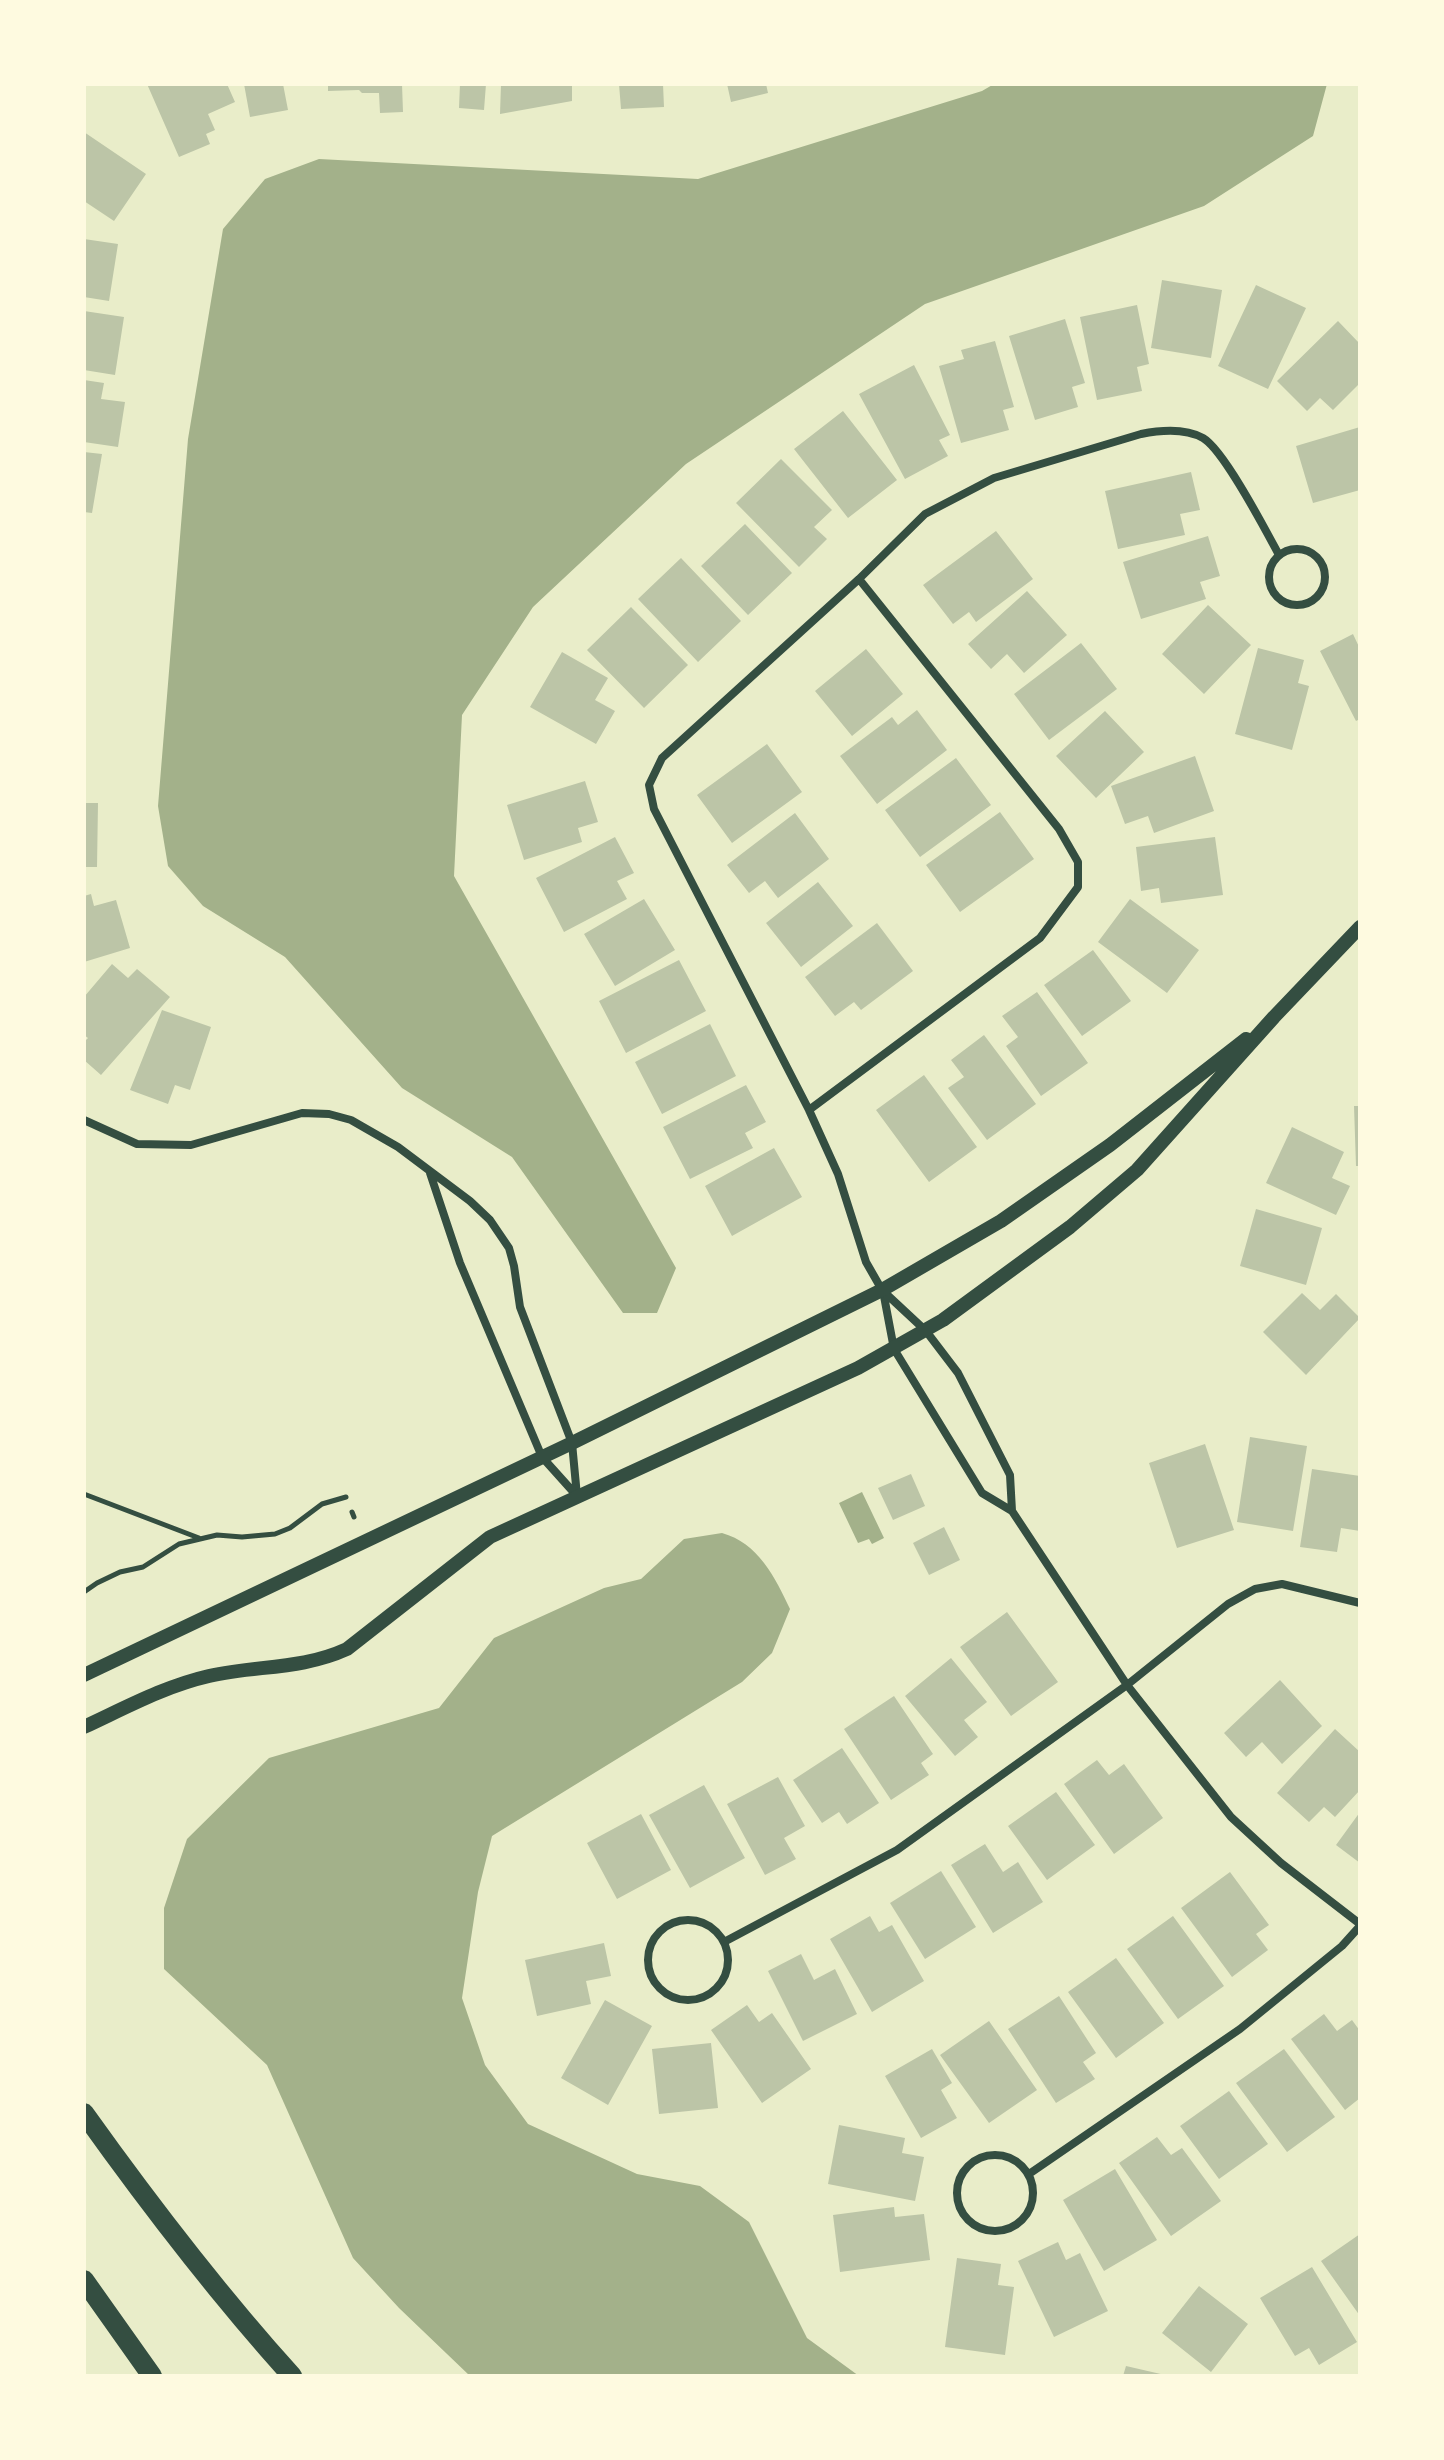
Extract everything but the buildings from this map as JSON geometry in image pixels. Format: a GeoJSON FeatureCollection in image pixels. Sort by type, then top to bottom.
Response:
{"type":"FeatureCollection","features":[{"type":"Feature","properties":{"kind":"main road"},"geometry":{"type":"LineString","coordinates":[[84,2113],[195,2263],[292,2376]]}},
{"type":"Feature","properties":{"kind":"main road"},"geometry":{"type":"LineString","coordinates":[[84,2280],[152,2376]]}},
{"type":"Feature","properties":{"kind":"street"},"geometry":{"type":"LineString","coordinates":[[1012,1511],[1010,1475],[958,1373],[926,1331],[882,1290],[866,1262],[838,1174],[809,1110],[654,809],[649,785],[662,758],[859,579],[925,514],[994,478],[1121,439],[1159,431],[1191,434],[1210,443],[1257,514],[1279,555]]}},
{"type":"Feature","properties":{"kind":"street"},"geometry":{"type":"LineString","coordinates":[[1297,549],[1316,556],[1321,563],[1325,582],[1315,599],[1298,606],[1281,601],[1275,595],[1268,579],[1273,562],[1279,555],[1297,549]]}},
{"type":"Feature","properties":{"kind":"street"},"geometry":{"type":"LineString","coordinates":[[809,1110],[1040,938],[1078,887],[1078,862],[1059,829],[859,579]]}},
{"type":"Feature","properties":{"kind":"street"},"geometry":{"type":"LineString","coordinates":[[84,1727],[166,1688],[210,1675],[323,1660],[347,1649],[490,1537],[858,1368],[926,1331],[1070,1227],[1137,1170],[1274,1017],[1360,927]]}},
{"type":"Feature","properties":{"kind":"street"},"geometry":{"type":"LineString","coordinates":[[84,1675],[572,1443],[882,1290],[1013,1213],[1110,1145],[1274,1017]]}},
{"type":"Feature","properties":{"kind":"street"},"geometry":{"type":"LineString","coordinates":[[84,1120],[137,1144],[191,1145],[302,1113],[329,1114],[351,1120],[398,1147],[470,1201],[490,1220],[509,1248],[520,1307],[572,1443],[577,1496]]}},
{"type":"Feature","properties":{"kind":"street"},"geometry":{"type":"LineString","coordinates":[[429,1172],[460,1263],[542,1457],[577,1496]]}},
{"type":"Feature","properties":{"kind":"street"},"geometry":{"type":"LineString","coordinates":[[882,1290],[894,1349],[982,1493],[1012,1511],[1127,1685],[1231,1817],[1281,1863],[1360,1925],[1342,1946],[1240,2029],[1029,2174]]}},
{"type":"Feature","properties":{"kind":"street"},"geometry":{"type":"LineString","coordinates":[[724,1942],[897,1850],[1127,1685],[1228,1604],[1255,1589],[1282,1584],[1360,1603]]}},
{"type":"Feature","properties":{"kind":"street"},"geometry":{"type":"LineString","coordinates":[[685,1919],[701,1922],[714,1929],[724,1942],[728,1957],[726,1973],[718,1986],[705,1996],[690,2000],[674,1998],[651,1977],[647,1962],[649,1946],[657,1933],[670,1923],[685,1919]]}},
{"type":"Feature","properties":{"kind":"street"},"geometry":{"type":"LineString","coordinates":[[990,2155],[1005,2156],[1019,2163],[1029,2174],[1033,2188],[1032,2203],[1025,2217],[1014,2227],[999,2231],[984,2230],[971,2223],[961,2212],[956,2197],[957,2183],[964,2169],[976,2160],[990,2155]]}},
{"type":"Feature","properties":{"kind":"path"},"geometry":{"type":"LineString","coordinates":[[84,1494],[200,1539]]}},
{"type":"Feature","properties":{"kind":"path"},"geometry":{"type":"LineString","coordinates":[[84,1592],[120,1572],[143,1567],[179,1544],[217,1535],[242,1537],[275,1534],[290,1528],[322,1504],[346,1497]]}},
{"type":"Feature","properties":{"kind":"shaded area"},"geometry":{"type":"Polygon","coordinates":[[[994,84],[1327,84],[1313,136],[1204,206],[925,304],[686,464],[533,607],[462,715],[454,876],[676,1268],[657,1313],[623,1313],[512,1157],[402,1088],[285,957],[203,906],[168,866],[158,806],[188,439],[223,229],[265,179],[319,159],[698,179],[982,91],[994,84]]]}},
{"type":"Feature","properties":{"kind":"shaded area"},"geometry":{"type":"Polygon","coordinates":[[[862,1492],[884,1538],[872,1544],[869,1539],[858,1543],[839,1503],[862,1492]]]}},
{"type":"Feature","properties":{"kind":"shaded area"},"geometry":{"type":"Polygon","coordinates":[[[722,1533],[746,1545],[764,1563],[790,1609],[772,1653],[742,1682],[492,1836],[478,1892],[462,1998],[485,2065],[528,2124],[637,2174],[700,2186],[749,2222],[807,2338],[859,2376],[470,2376],[399,2308],[353,2258],[267,2065],[164,1969],[164,1908],[187,1839],[269,1758],[439,1708],[494,1638],[604,1588],[641,1579],[684,1539],[722,1533]]]}}]}
